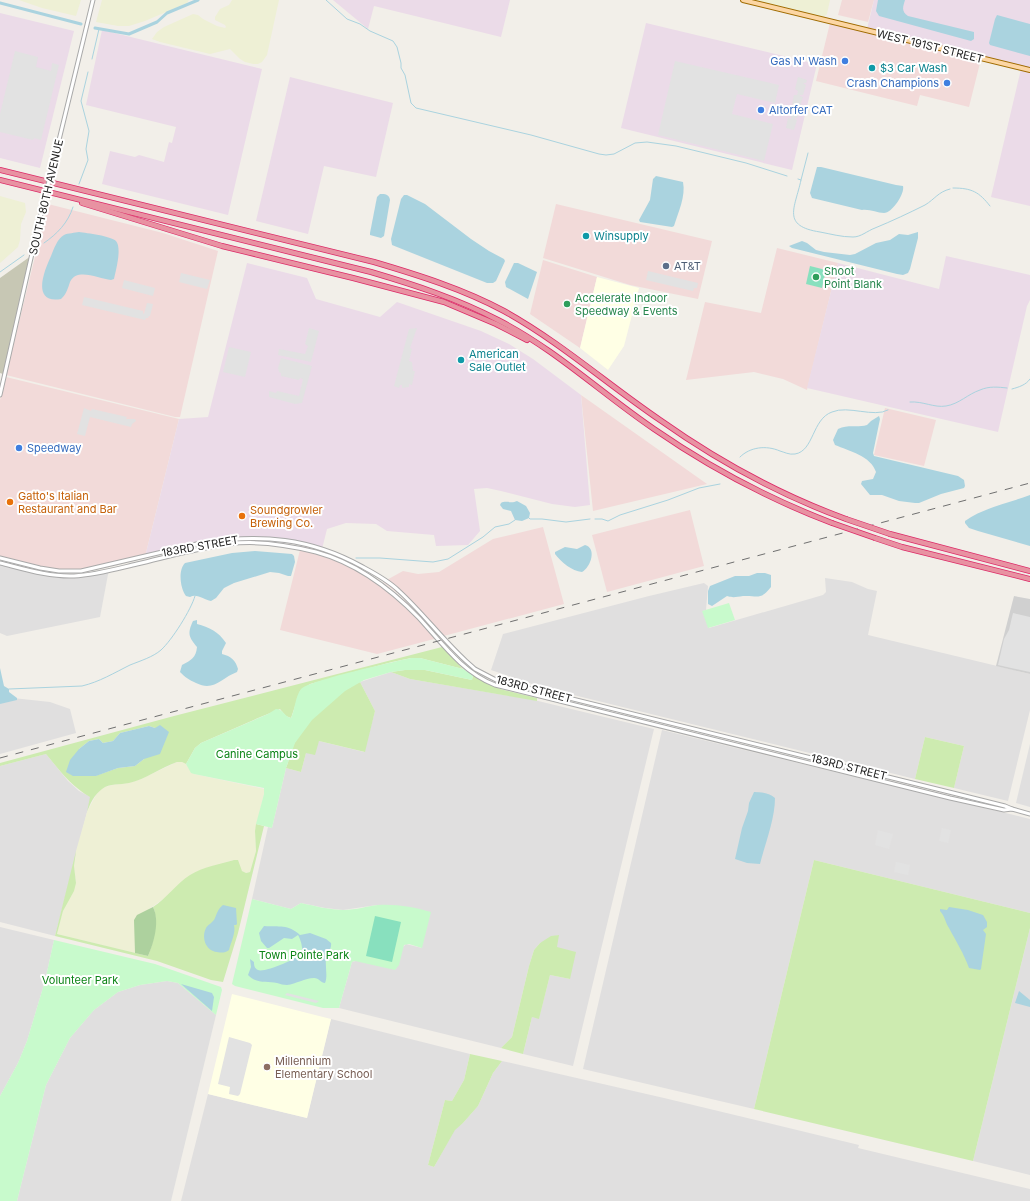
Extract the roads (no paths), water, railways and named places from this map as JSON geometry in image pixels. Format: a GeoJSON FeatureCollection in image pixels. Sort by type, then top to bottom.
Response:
{"type":"FeatureCollection","features":[{"type":"Feature","properties":{"kind":"highway"},"geometry":{"type":"LineString","coordinates":[[0,170],[374,262],[415,274],[453,288],[503,311],[535,330],[571,354],[658,420],[702,449],[788,496],[846,519],[890,534],[1030,570]]}},
{"type":"Feature","properties":{"kind":"highway"},"geometry":{"type":"LineString","coordinates":[[0,180],[371,272],[412,284],[449,298],[498,320],[547,350],[652,428],[697,458],[770,496],[832,523],[902,547],[1030,579]]}},
{"type":"Feature","properties":{"kind":"highway"},"geometry":{"type":"LineString","coordinates":[[62,195],[90,206],[222,246],[444,302],[496,324],[547,350]]}},
{"type":"Feature","properties":{"kind":"main road","name":"WEST 191ST STREET"},"geometry":{"type":"LineString","coordinates":[[743,0],[1030,70]]}},
{"type":"Feature","properties":{"kind":"street","name":"SOUTH 80TH AVENUE"},"geometry":{"type":"LineString","coordinates":[[0,395],[43,205],[93,0]]}},
{"type":"Feature","properties":{"kind":"street","name":"183RD STREET"},"geometry":{"type":"LineString","coordinates":[[0,558],[40,568],[59,571],[81,571],[205,542],[223,540],[244,538],[273,539],[313,546],[340,555],[382,578],[410,601],[466,661],[475,669],[496,680],[968,796],[1030,814]]}},
{"type":"Feature","properties":{"kind":"street","name":"183RD STREET"},"geometry":{"type":"LineString","coordinates":[[0,563],[51,575],[73,576],[102,572],[230,544],[276,544],[302,549],[340,560],[383,585],[404,603],[454,657],[481,678],[495,685],[954,799],[1004,810],[1012,809]]}},
{"type":"Feature","properties":{"kind":"water"},"geometry":{"type":"Polygon","coordinates":[[[878,0],[905,0],[903,11],[908,16],[974,32],[974,39],[971,41],[879,16],[876,11],[878,0]]]}},
{"type":"Feature","properties":{"kind":"water"},"geometry":{"type":"Polygon","coordinates":[[[997,15],[1030,24],[1030,56],[990,45],[989,43],[997,15]]]}},
{"type":"Feature","properties":{"kind":"water"},"geometry":{"type":"Polygon","coordinates":[[[817,167],[903,186],[902,194],[894,207],[884,213],[862,210],[812,198],[810,193],[817,167]]]}},
{"type":"Feature","properties":{"kind":"water"},"geometry":{"type":"Polygon","coordinates":[[[656,176],[683,182],[683,199],[674,226],[672,227],[640,222],[639,220],[650,200],[653,179],[656,176]]]}},
{"type":"Feature","properties":{"kind":"water"},"geometry":{"type":"Polygon","coordinates":[[[380,194],[388,195],[390,200],[384,236],[381,238],[370,235],[377,197],[380,194]]]}},
{"type":"Feature","properties":{"kind":"water"},"geometry":{"type":"Polygon","coordinates":[[[404,195],[425,204],[471,239],[504,259],[505,261],[496,281],[493,283],[487,283],[392,245],[391,239],[401,199],[404,195]]]}},
{"type":"Feature","properties":{"kind":"water"},"geometry":{"type":"Polygon","coordinates":[[[79,232],[104,236],[116,241],[118,244],[119,254],[114,279],[111,280],[89,275],[78,275],[70,282],[66,293],[61,299],[52,299],[46,296],[43,292],[42,285],[48,262],[59,239],[64,235],[79,232]]]}},
{"type":"Feature","properties":{"kind":"water"},"geometry":{"type":"Polygon","coordinates":[[[918,232],[918,238],[910,269],[908,273],[903,275],[789,246],[802,241],[816,250],[850,255],[876,243],[890,240],[899,234],[908,235],[918,232]]]}},
{"type":"Feature","properties":{"kind":"water"},"geometry":{"type":"Polygon","coordinates":[[[514,263],[518,263],[537,272],[528,299],[506,287],[505,282],[514,263]]]}},
{"type":"Feature","properties":{"kind":"water"},"geometry":{"type":"Polygon","coordinates":[[[879,416],[880,419],[873,453],[874,456],[958,476],[964,480],[964,488],[941,494],[919,503],[899,501],[882,495],[870,495],[861,484],[862,481],[873,479],[876,472],[873,466],[865,458],[835,445],[833,440],[838,429],[867,425],[879,416]]]}},
{"type":"Feature","properties":{"kind":"water"},"geometry":{"type":"Polygon","coordinates":[[[1030,495],[1030,546],[969,528],[965,523],[965,521],[981,512],[1030,495]]]}},
{"type":"Feature","properties":{"kind":"water"},"geometry":{"type":"Polygon","coordinates":[[[517,501],[526,506],[530,513],[529,518],[522,521],[515,520],[511,511],[503,509],[500,505],[503,502],[517,501]]]}},
{"type":"Feature","properties":{"kind":"water"},"geometry":{"type":"Polygon","coordinates":[[[585,545],[589,547],[592,554],[588,566],[582,572],[567,566],[555,554],[555,552],[565,547],[577,549],[585,545]]]}},
{"type":"Feature","properties":{"kind":"water"},"geometry":{"type":"Polygon","coordinates":[[[255,551],[292,554],[295,562],[291,576],[270,572],[234,583],[224,588],[216,598],[211,601],[198,596],[186,596],[184,593],[182,588],[181,570],[185,563],[232,553],[255,551]]]}},
{"type":"Feature","properties":{"kind":"water"},"geometry":{"type":"Polygon","coordinates":[[[757,573],[771,575],[771,587],[761,596],[727,596],[712,606],[708,604],[708,591],[710,586],[735,576],[749,576],[757,573]]]}},
{"type":"Feature","properties":{"kind":"water"},"geometry":{"type":"Polygon","coordinates":[[[197,620],[197,624],[213,630],[223,639],[226,643],[222,654],[233,659],[238,669],[237,672],[213,685],[208,686],[196,683],[180,672],[182,665],[196,654],[197,647],[192,641],[190,629],[193,621],[197,620]]]}},
{"type":"Feature","properties":{"kind":"water"},"geometry":{"type":"Polygon","coordinates":[[[0,668],[4,686],[9,689],[9,692],[17,698],[17,700],[0,704],[0,668]]]}},
{"type":"Feature","properties":{"kind":"water"},"geometry":{"type":"Polygon","coordinates":[[[160,725],[169,732],[160,754],[144,759],[135,766],[118,768],[96,776],[73,776],[66,772],[70,760],[79,749],[89,741],[99,739],[103,743],[113,741],[120,733],[149,726],[155,728],[160,725]]]}},
{"type":"Feature","properties":{"kind":"water"},"geometry":{"type":"Polygon","coordinates":[[[754,792],[765,793],[775,798],[772,823],[760,864],[747,863],[735,859],[749,803],[754,792]]]}},
{"type":"Feature","properties":{"kind":"water"},"geometry":{"type":"Polygon","coordinates":[[[223,905],[236,908],[237,924],[234,925],[234,934],[229,950],[222,953],[213,951],[207,947],[204,936],[206,928],[214,920],[223,905]]]}},
{"type":"Feature","properties":{"kind":"water"},"geometry":{"type":"Polygon","coordinates":[[[949,907],[968,910],[983,915],[987,922],[987,927],[983,930],[986,934],[980,970],[969,968],[940,911],[940,909],[947,910],[949,907]]]}},
{"type":"Feature","properties":{"kind":"water"},"geometry":{"type":"Polygon","coordinates":[[[264,926],[279,926],[291,929],[300,935],[310,933],[326,939],[331,943],[326,959],[325,983],[314,978],[284,985],[258,981],[251,978],[248,975],[251,967],[250,959],[254,962],[254,965],[258,970],[261,970],[273,968],[288,962],[299,956],[302,951],[298,935],[292,939],[284,938],[267,948],[261,941],[259,933],[264,926]]]}},
{"type":"Feature","properties":{"kind":"water"},"geometry":{"type":"Polygon","coordinates":[[[181,984],[212,993],[214,997],[212,1011],[181,984]]]}},
{"type":"Feature","properties":{"kind":"water"},"geometry":{"type":"Polygon","coordinates":[[[1019,991],[1030,1000],[1030,1007],[1015,1003],[1019,991]]]}},
{"type":"Feature","properties":{"kind":"waterway"},"geometry":{"type":"LineString","coordinates":[[95,28],[129,34],[157,22],[167,13],[198,0]]}},
{"type":"Feature","properties":{"kind":"waterway"},"geometry":{"type":"LineString","coordinates":[[326,0],[347,19],[393,41],[397,47],[401,68],[405,75],[411,103],[416,108],[531,135],[599,154],[614,154],[635,143],[647,142],[676,146],[746,163],[787,176]]}},
{"type":"Feature","properties":{"kind":"waterway"},"geometry":{"type":"LineString","coordinates":[[0,3],[81,24]]}},
{"type":"Feature","properties":{"kind":"waterway"},"geometry":{"type":"LineString","coordinates":[[92,59],[99,29]]}},
{"type":"Feature","properties":{"kind":"waterway"},"geometry":{"type":"LineString","coordinates":[[79,184],[88,160],[86,149],[89,131],[81,101],[88,72]]}},
{"type":"Feature","properties":{"kind":"waterway"},"geometry":{"type":"LineString","coordinates":[[801,180],[808,153]]}},
{"type":"Feature","properties":{"kind":"waterway"},"geometry":{"type":"LineString","coordinates":[[798,179],[801,180],[794,207],[795,220],[800,225],[808,229],[849,237],[859,236],[907,214],[925,205],[939,194],[950,189]]}},
{"type":"Feature","properties":{"kind":"waterway"},"geometry":{"type":"LineString","coordinates":[[953,188],[970,190],[982,197],[990,206]]}},
{"type":"Feature","properties":{"kind":"waterway"},"geometry":{"type":"LineString","coordinates":[[44,243],[62,228],[73,207]]}},
{"type":"Feature","properties":{"kind":"waterway"},"geometry":{"type":"LineString","coordinates":[[0,272],[24,255]]}},
{"type":"Feature","properties":{"kind":"waterway"},"geometry":{"type":"LineString","coordinates":[[1012,389],[1020,387],[1030,379]]}},
{"type":"Feature","properties":{"kind":"waterway"},"geometry":{"type":"LineString","coordinates":[[910,402],[946,406],[983,389],[994,387],[1007,388]]}},
{"type":"Feature","properties":{"kind":"waterway"},"geometry":{"type":"LineString","coordinates":[[740,457],[748,451],[758,448],[775,449],[791,454],[801,452],[810,441],[820,421],[825,416],[838,410],[876,413],[888,410]]}},
{"type":"Feature","properties":{"kind":"waterway"},"geometry":{"type":"LineString","coordinates":[[595,519],[608,521],[620,515],[668,500],[699,488],[720,484]]}},
{"type":"Feature","properties":{"kind":"waterway"},"geometry":{"type":"LineString","coordinates":[[529,518],[566,522],[590,519]]}},
{"type":"Feature","properties":{"kind":"waterway"},"geometry":{"type":"LineString","coordinates":[[356,558],[380,558],[433,562],[448,559],[483,537],[495,527],[509,524],[515,520]]}},
{"type":"Feature","properties":{"kind":"waterway"},"geometry":{"type":"LineString","coordinates":[[9,689],[82,686],[100,680],[150,657],[161,650],[176,632],[195,596]]}},
{"type":"Feature","properties":{"kind":"railway"},"geometry":{"type":"LineString","coordinates":[[0,758],[1030,483]]}},
{"type":"Feature","properties":{"kind":"place","name":"Gas N' Wash"},"geometry":{"type":"Point","coordinates":[845,61]}},
{"type":"Feature","properties":{"kind":"place","name":"$3 Car Wash"},"geometry":{"type":"Point","coordinates":[872,68]}},
{"type":"Feature","properties":{"kind":"place","name":"Crash Champions"},"geometry":{"type":"Point","coordinates":[947,83]}},
{"type":"Feature","properties":{"kind":"place","name":"Altorfer CAT"},"geometry":{"type":"Point","coordinates":[761,110]}},
{"type":"Feature","properties":{"kind":"place","name":"Winsupply"},"geometry":{"type":"Point","coordinates":[586,236]}},
{"type":"Feature","properties":{"kind":"place","name":"AT&T"},"geometry":{"type":"Point","coordinates":[666,266]}},
{"type":"Feature","properties":{"kind":"place","name":"Shoot Point Blank"},"geometry":{"type":"Point","coordinates":[816,277]}},
{"type":"Feature","properties":{"kind":"place","name":"Accelerate Indoor Speedway & Events"},"geometry":{"type":"Point","coordinates":[567,304]}},
{"type":"Feature","properties":{"kind":"place","name":"American Sale Outlet"},"geometry":{"type":"Point","coordinates":[461,360]}},
{"type":"Feature","properties":{"kind":"place","name":"Speedway"},"geometry":{"type":"Point","coordinates":[19,448]}},
{"type":"Feature","properties":{"kind":"place","name":"Gatto's Italian Restaurant and Bar"},"geometry":{"type":"Point","coordinates":[10,502]}},
{"type":"Feature","properties":{"kind":"place","name":"Soundgrowler Brewing Co."},"geometry":{"type":"Point","coordinates":[242,516]}},
{"type":"Feature","properties":{"kind":"place","name":"Millennium Elementary School"},"geometry":{"type":"Point","coordinates":[267,1067]}},
{"type":"Feature","properties":{"kind":"park label","name":"Canine Campus"},"geometry":{"type":"Point","coordinates":[257,754]}},
{"type":"Feature","properties":{"kind":"park label","name":"Town Pointe Park"},"geometry":{"type":"Point","coordinates":[304,955]}},
{"type":"Feature","properties":{"kind":"park label","name":"Volunteer Park"},"geometry":{"type":"Point","coordinates":[80,980]}}]}
